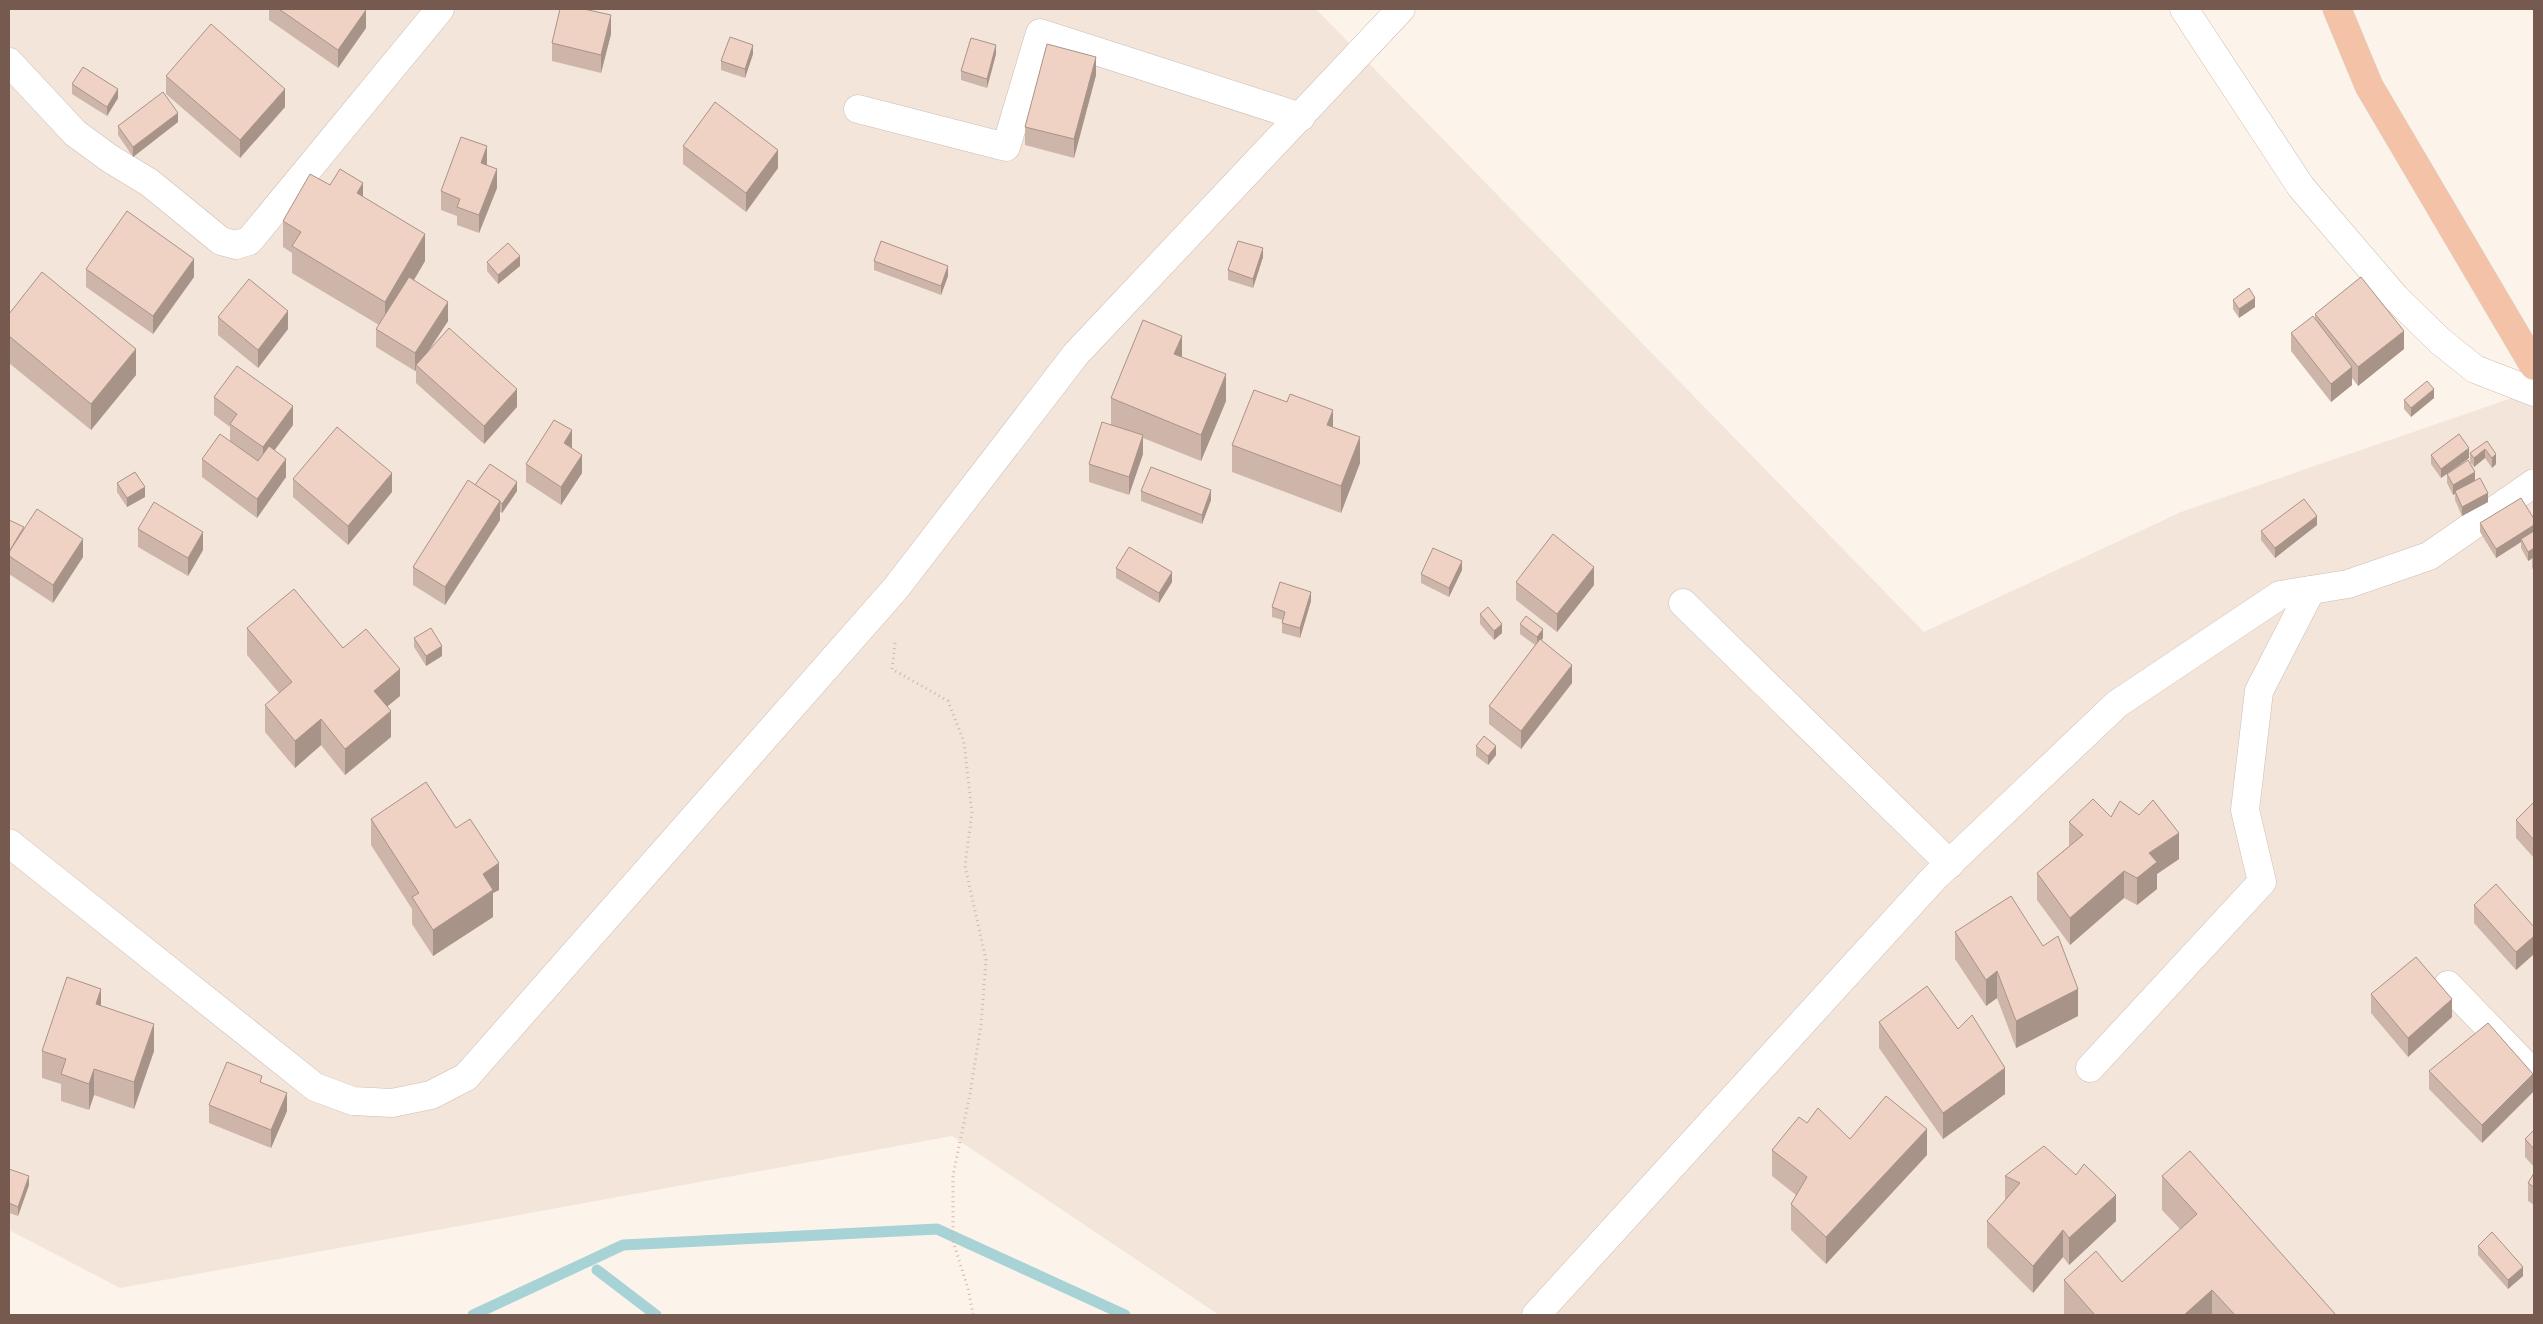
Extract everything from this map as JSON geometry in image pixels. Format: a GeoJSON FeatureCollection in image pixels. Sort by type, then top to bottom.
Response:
{"type":"FeatureCollection","features":[{"type":"Feature","properties":{"kind":"highway"},"geometry":{"type":"LineString","coordinates":[[2337,9],[2370,86],[2534,366]]}},
{"type":"Feature","properties":{"kind":"street"},"geometry":{"type":"LineString","coordinates":[[9,62],[75,133],[150,183],[221,241],[236,246],[249,241],[440,9]]}},
{"type":"Feature","properties":{"kind":"street"},"geometry":{"type":"LineString","coordinates":[[9,843],[315,1088],[353,1101],[392,1103],[431,1096],[466,1077],[896,588],[1076,354],[1401,9]]}},
{"type":"Feature","properties":{"kind":"street"},"geometry":{"type":"LineString","coordinates":[[2184,9],[2301,187],[2395,297],[2440,341],[2475,368],[2534,392]]}},
{"type":"Feature","properties":{"kind":"street"},"geometry":{"type":"LineString","coordinates":[[858,109],[1006,147],[1040,33],[1301,117]]}},
{"type":"Feature","properties":{"kind":"street"},"geometry":{"type":"LineString","coordinates":[[1536,1315],[1950,864],[2117,704],[2280,595],[2348,584],[2429,556],[2534,483]]}},
{"type":"Feature","properties":{"kind":"street"},"geometry":{"type":"LineString","coordinates":[[2090,1068],[2262,882],[2245,810],[2259,691],[2310,590]]}},
{"type":"Feature","properties":{"kind":"street"},"geometry":{"type":"LineString","coordinates":[[1682,603],[1950,864]]}},
{"type":"Feature","properties":{"kind":"street"},"geometry":{"type":"LineString","coordinates":[[2448,985],[2534,1074]]}},
{"type":"Feature","properties":{"kind":"path"},"geometry":{"type":"LineString","coordinates":[[895,640],[892,669],[948,701],[964,742],[972,813],[965,866],[986,960],[980,1025],[970,1094],[953,1175],[953,1241],[970,1292],[973,1315]]}},
{"type":"Feature","properties":{"kind":"shaded area"},"geometry":{"type":"Polygon","coordinates":[[[9,9],[1316,9],[1924,632],[2181,512],[2509,399],[2534,380],[2534,1315],[1219,1315],[952,1136],[120,1288],[9,1230],[9,9]]]}},
{"type":"Feature","properties":{"kind":"building"},"geometry":{"type":"Polygon","coordinates":[[[279,9],[365,9],[366,10],[338,50],[279,9]]]}},
{"type":"Feature","properties":{"kind":"building"},"geometry":{"type":"Polygon","coordinates":[[[560,9],[584,9],[611,15],[601,55],[552,43],[560,9]]]}},
{"type":"Feature","properties":{"kind":"building"},"geometry":{"type":"Polygon","coordinates":[[[211,24],[285,89],[240,140],[166,76],[211,24]]]}},
{"type":"Feature","properties":{"kind":"building"},"geometry":{"type":"Polygon","coordinates":[[[730,37],[753,45],[745,69],[721,61],[730,37]]]}},
{"type":"Feature","properties":{"kind":"building"},"geometry":{"type":"Polygon","coordinates":[[[971,38],[996,45],[987,79],[961,71],[971,38]]]}},
{"type":"Feature","properties":{"kind":"building"},"geometry":{"type":"Polygon","coordinates":[[[1047,44],[1096,57],[1074,139],[1025,127],[1047,44]]]}},
{"type":"Feature","properties":{"kind":"building"},"geometry":{"type":"Polygon","coordinates":[[[83,67],[118,89],[107,107],[72,84],[83,67]]]}},
{"type":"Feature","properties":{"kind":"building"},"geometry":{"type":"Polygon","coordinates":[[[163,92],[178,113],[133,147],[118,126],[163,92]]]}},
{"type":"Feature","properties":{"kind":"building"},"geometry":{"type":"Polygon","coordinates":[[[715,102],[778,150],[746,193],[683,146],[715,102]]]}},
{"type":"Feature","properties":{"kind":"building"},"geometry":{"type":"Polygon","coordinates":[[[461,137],[487,146],[481,163],[497,169],[479,215],[457,207],[460,199],[441,191],[461,137]]]}},
{"type":"Feature","properties":{"kind":"building"},"geometry":{"type":"Polygon","coordinates":[[[340,169],[363,183],[357,193],[425,234],[385,302],[292,246],[301,232],[283,221],[310,174],[330,185],[340,169]]]}},
{"type":"Feature","properties":{"kind":"building"},"geometry":{"type":"Polygon","coordinates":[[[127,211],[194,259],[153,316],[86,269],[127,211]]]}},
{"type":"Feature","properties":{"kind":"building"},"geometry":{"type":"Polygon","coordinates":[[[881,241],[948,266],[941,286],[874,261],[881,241]]]}},
{"type":"Feature","properties":{"kind":"building"},"geometry":{"type":"Polygon","coordinates":[[[1238,241],[1263,248],[1253,279],[1228,270],[1238,241]]]}},
{"type":"Feature","properties":{"kind":"building"},"geometry":{"type":"Polygon","coordinates":[[[508,243],[520,256],[498,275],[487,262],[508,243]]]}},
{"type":"Feature","properties":{"kind":"building"},"geometry":{"type":"Polygon","coordinates":[[[42,272],[136,349],[91,404],[9,336],[9,314],[42,272]]]}},
{"type":"Feature","properties":{"kind":"building"},"geometry":{"type":"Polygon","coordinates":[[[409,277],[448,302],[415,353],[376,329],[409,277]]]}},
{"type":"Feature","properties":{"kind":"building"},"geometry":{"type":"Polygon","coordinates":[[[2361,277],[2404,331],[2358,367],[2315,314],[2361,277]]]}},
{"type":"Feature","properties":{"kind":"building"},"geometry":{"type":"Polygon","coordinates":[[[249,279],[288,311],[258,350],[218,317],[249,279]]]}},
{"type":"Feature","properties":{"kind":"building"},"geometry":{"type":"Polygon","coordinates":[[[2249,288],[2255,298],[2239,309],[2233,300],[2249,288]]]}},
{"type":"Feature","properties":{"kind":"building"},"geometry":{"type":"Polygon","coordinates":[[[2313,316],[2352,367],[2331,384],[2291,333],[2313,316]]]}},
{"type":"Feature","properties":{"kind":"building"},"geometry":{"type":"Polygon","coordinates":[[[1143,320],[1182,336],[1174,354],[1226,374],[1201,435],[1111,398],[1143,320]]]}},
{"type":"Feature","properties":{"kind":"building"},"geometry":{"type":"Polygon","coordinates":[[[449,328],[517,389],[484,426],[416,365],[449,328]]]}},
{"type":"Feature","properties":{"kind":"building"},"geometry":{"type":"Polygon","coordinates":[[[237,366],[293,406],[263,447],[230,424],[237,414],[214,397],[237,366]]]}},
{"type":"Feature","properties":{"kind":"building"},"geometry":{"type":"Polygon","coordinates":[[[2427,381],[2434,389],[2411,408],[2404,400],[2427,381]]]}},
{"type":"Feature","properties":{"kind":"building"},"geometry":{"type":"Polygon","coordinates":[[[1254,390],[1287,402],[1290,394],[1333,410],[1327,425],[1360,437],[1341,486],[1232,445],[1254,390]]]}},
{"type":"Feature","properties":{"kind":"building"},"geometry":{"type":"Polygon","coordinates":[[[554,420],[572,430],[564,443],[582,455],[561,487],[526,464],[554,420]]]}},
{"type":"Feature","properties":{"kind":"building"},"geometry":{"type":"Polygon","coordinates":[[[1102,422],[1143,435],[1129,477],[1089,464],[1102,422]]]}},
{"type":"Feature","properties":{"kind":"building"},"geometry":{"type":"Polygon","coordinates":[[[337,427],[392,473],[348,526],[293,479],[337,427]]]}},
{"type":"Feature","properties":{"kind":"building"},"geometry":{"type":"Polygon","coordinates":[[[220,434],[258,461],[269,446],[286,459],[257,499],[202,459],[220,434]]]}},
{"type":"Feature","properties":{"kind":"building"},"geometry":{"type":"Polygon","coordinates":[[[2459,434],[2469,448],[2441,469],[2431,455],[2459,434]]]}},
{"type":"Feature","properties":{"kind":"building"},"geometry":{"type":"Polygon","coordinates":[[[2487,441],[2496,454],[2492,458],[2485,449],[2474,458],[2470,453],[2487,441]]]}},
{"type":"Feature","properties":{"kind":"building"},"geometry":{"type":"Polygon","coordinates":[[[2468,460],[2475,472],[2453,485],[2447,474],[2468,460]]]}},
{"type":"Feature","properties":{"kind":"building"},"geometry":{"type":"Polygon","coordinates":[[[490,464],[517,482],[502,504],[475,485],[490,464]]]}},
{"type":"Feature","properties":{"kind":"building"},"geometry":{"type":"Polygon","coordinates":[[[1151,467],[1211,490],[1202,515],[1141,491],[1151,467]]]}},
{"type":"Feature","properties":{"kind":"building"},"geometry":{"type":"Polygon","coordinates":[[[135,472],[145,487],[127,498],[117,483],[135,472]]]}},
{"type":"Feature","properties":{"kind":"building"},"geometry":{"type":"Polygon","coordinates":[[[2480,478],[2488,493],[2462,507],[2455,491],[2480,478]]]}},
{"type":"Feature","properties":{"kind":"building"},"geometry":{"type":"Polygon","coordinates":[[[468,480],[500,501],[445,587],[413,567],[468,480]]]}},
{"type":"Feature","properties":{"kind":"building"},"geometry":{"type":"Polygon","coordinates":[[[2521,498],[2534,519],[2534,525],[2496,549],[2480,523],[2521,498]]]}},
{"type":"Feature","properties":{"kind":"building"},"geometry":{"type":"Polygon","coordinates":[[[2304,499],[2317,516],[2275,548],[2261,531],[2304,499]]]}},
{"type":"Feature","properties":{"kind":"building"},"geometry":{"type":"Polygon","coordinates":[[[154,502],[203,532],[188,558],[138,529],[154,502]]]}},
{"type":"Feature","properties":{"kind":"building"},"geometry":{"type":"Polygon","coordinates":[[[37,509],[83,539],[53,585],[9,556],[9,552],[37,509]]]}},
{"type":"Feature","properties":{"kind":"building"},"geometry":{"type":"Polygon","coordinates":[[[9,520],[24,527],[9,552],[9,520]]]}},
{"type":"Feature","properties":{"kind":"building"},"geometry":{"type":"Polygon","coordinates":[[[2534,531],[2534,548],[2528,552],[2521,539],[2534,531]]]}},
{"type":"Feature","properties":{"kind":"building"},"geometry":{"type":"Polygon","coordinates":[[[1553,534],[1594,567],[1557,614],[1516,582],[1553,534]]]}},
{"type":"Feature","properties":{"kind":"building"},"geometry":{"type":"Polygon","coordinates":[[[1129,547],[1172,572],[1159,593],[1116,568],[1129,547]]]}},
{"type":"Feature","properties":{"kind":"building"},"geometry":{"type":"Polygon","coordinates":[[[1433,548],[1462,561],[1449,588],[1421,574],[1433,548]]]}},
{"type":"Feature","properties":{"kind":"building"},"geometry":{"type":"Polygon","coordinates":[[[1280,582],[1311,592],[1300,628],[1282,623],[1285,612],[1272,607],[1280,582]]]}},
{"type":"Feature","properties":{"kind":"building"},"geometry":{"type":"Polygon","coordinates":[[[294,589],[343,648],[366,629],[400,669],[374,691],[391,711],[345,749],[321,719],[295,741],[265,705],[292,682],[247,628],[294,589]]]}},
{"type":"Feature","properties":{"kind":"building"},"geometry":{"type":"Polygon","coordinates":[[[1488,607],[1502,624],[1494,631],[1480,614],[1488,607]]]}},
{"type":"Feature","properties":{"kind":"building"},"geometry":{"type":"Polygon","coordinates":[[[1526,616],[1543,629],[1537,637],[1520,624],[1526,616]]]}},
{"type":"Feature","properties":{"kind":"building"},"geometry":{"type":"Polygon","coordinates":[[[431,628],[442,646],[426,656],[414,638],[431,628]]]}},
{"type":"Feature","properties":{"kind":"building"},"geometry":{"type":"Polygon","coordinates":[[[1540,639],[1572,665],[1521,731],[1489,706],[1540,639]]]}},
{"type":"Feature","properties":{"kind":"building"},"geometry":{"type":"Polygon","coordinates":[[[1484,736],[1496,746],[1488,756],[1476,746],[1484,736]]]}},
{"type":"Feature","properties":{"kind":"building"},"geometry":{"type":"Polygon","coordinates":[[[426,782],[456,828],[470,819],[499,863],[483,874],[493,890],[433,930],[412,897],[419,893],[371,819],[426,782]]]}},
{"type":"Feature","properties":{"kind":"building"},"geometry":{"type":"Polygon","coordinates":[[[2093,799],[2111,817],[2120,801],[2139,815],[2153,800],[2179,833],[2149,853],[2157,862],[2137,878],[2124,871],[2070,918],[2037,873],[2083,835],[2069,822],[2093,799]]]}},
{"type":"Feature","properties":{"kind":"building"},"geometry":{"type":"Polygon","coordinates":[[[2534,802],[2534,840],[2516,820],[2534,802]]]}},
{"type":"Feature","properties":{"kind":"building"},"geometry":{"type":"Polygon","coordinates":[[[2496,884],[2534,927],[2534,936],[2516,952],[2474,905],[2496,884]]]}},
{"type":"Feature","properties":{"kind":"building"},"geometry":{"type":"Polygon","coordinates":[[[2011,896],[2043,946],[2058,936],[2078,989],[2016,1021],[1997,971],[1986,980],[1955,932],[2011,896]]]}},
{"type":"Feature","properties":{"kind":"building"},"geometry":{"type":"Polygon","coordinates":[[[2416,957],[2452,999],[2408,1038],[2371,994],[2416,957]]]}},
{"type":"Feature","properties":{"kind":"building"},"geometry":{"type":"Polygon","coordinates":[[[67,977],[101,989],[96,1004],[154,1024],[134,1082],[94,1069],[89,1084],[61,1074],[66,1059],[42,1051],[67,977]]]}},
{"type":"Feature","properties":{"kind":"building"},"geometry":{"type":"Polygon","coordinates":[[[1927,986],[1958,1029],[1972,1015],[2005,1068],[1943,1113],[1879,1022],[1927,986]]]}},
{"type":"Feature","properties":{"kind":"building"},"geometry":{"type":"Polygon","coordinates":[[[2488,1023],[2533,1074],[2482,1125],[2429,1071],[2488,1023]]]}},
{"type":"Feature","properties":{"kind":"building"},"geometry":{"type":"Polygon","coordinates":[[[227,1062],[262,1076],[260,1082],[287,1093],[271,1130],[209,1105],[227,1062]]]}},
{"type":"Feature","properties":{"kind":"building"},"geometry":{"type":"Polygon","coordinates":[[[1886,1096],[1927,1129],[1826,1237],[1791,1204],[1807,1177],[1772,1150],[1799,1117],[1807,1123],[1818,1108],[1850,1139],[1886,1096]]]}},
{"type":"Feature","properties":{"kind":"building"},"geometry":{"type":"Polygon","coordinates":[[[2534,1130],[2534,1149],[2525,1139],[2534,1130]]]}},
{"type":"Feature","properties":{"kind":"building"},"geometry":{"type":"Polygon","coordinates":[[[2044,1146],[2076,1175],[2084,1164],[2116,1195],[2069,1238],[2063,1230],[2033,1266],[1987,1221],[2020,1183],[2005,1176],[2044,1146]]]}},
{"type":"Feature","properties":{"kind":"building"},"geometry":{"type":"Polygon","coordinates":[[[2190,1151],[2336,1315],[2235,1315],[2212,1290],[2184,1315],[2095,1315],[2064,1280],[2096,1251],[2122,1282],[2197,1214],[2162,1176],[2190,1151]]]}},
{"type":"Feature","properties":{"kind":"building"},"geometry":{"type":"Polygon","coordinates":[[[9,1169],[29,1176],[18,1207],[9,1203],[9,1169]]]}},
{"type":"Feature","properties":{"kind":"building"},"geometry":{"type":"Polygon","coordinates":[[[2534,1173],[2534,1187],[2528,1183],[2534,1173]]]}},
{"type":"Feature","properties":{"kind":"building"},"geometry":{"type":"Polygon","coordinates":[[[2492,1232],[2523,1267],[2508,1280],[2478,1246],[2492,1232]]]}},
{"type":"Feature","properties":{"kind":"waterway"},"geometry":{"type":"LineString","coordinates":[[473,1315],[623,1245],[937,1229],[1125,1315]]}},
{"type":"Feature","properties":{"kind":"waterway"},"geometry":{"type":"LineString","coordinates":[[597,1270],[656,1315]]}}]}
